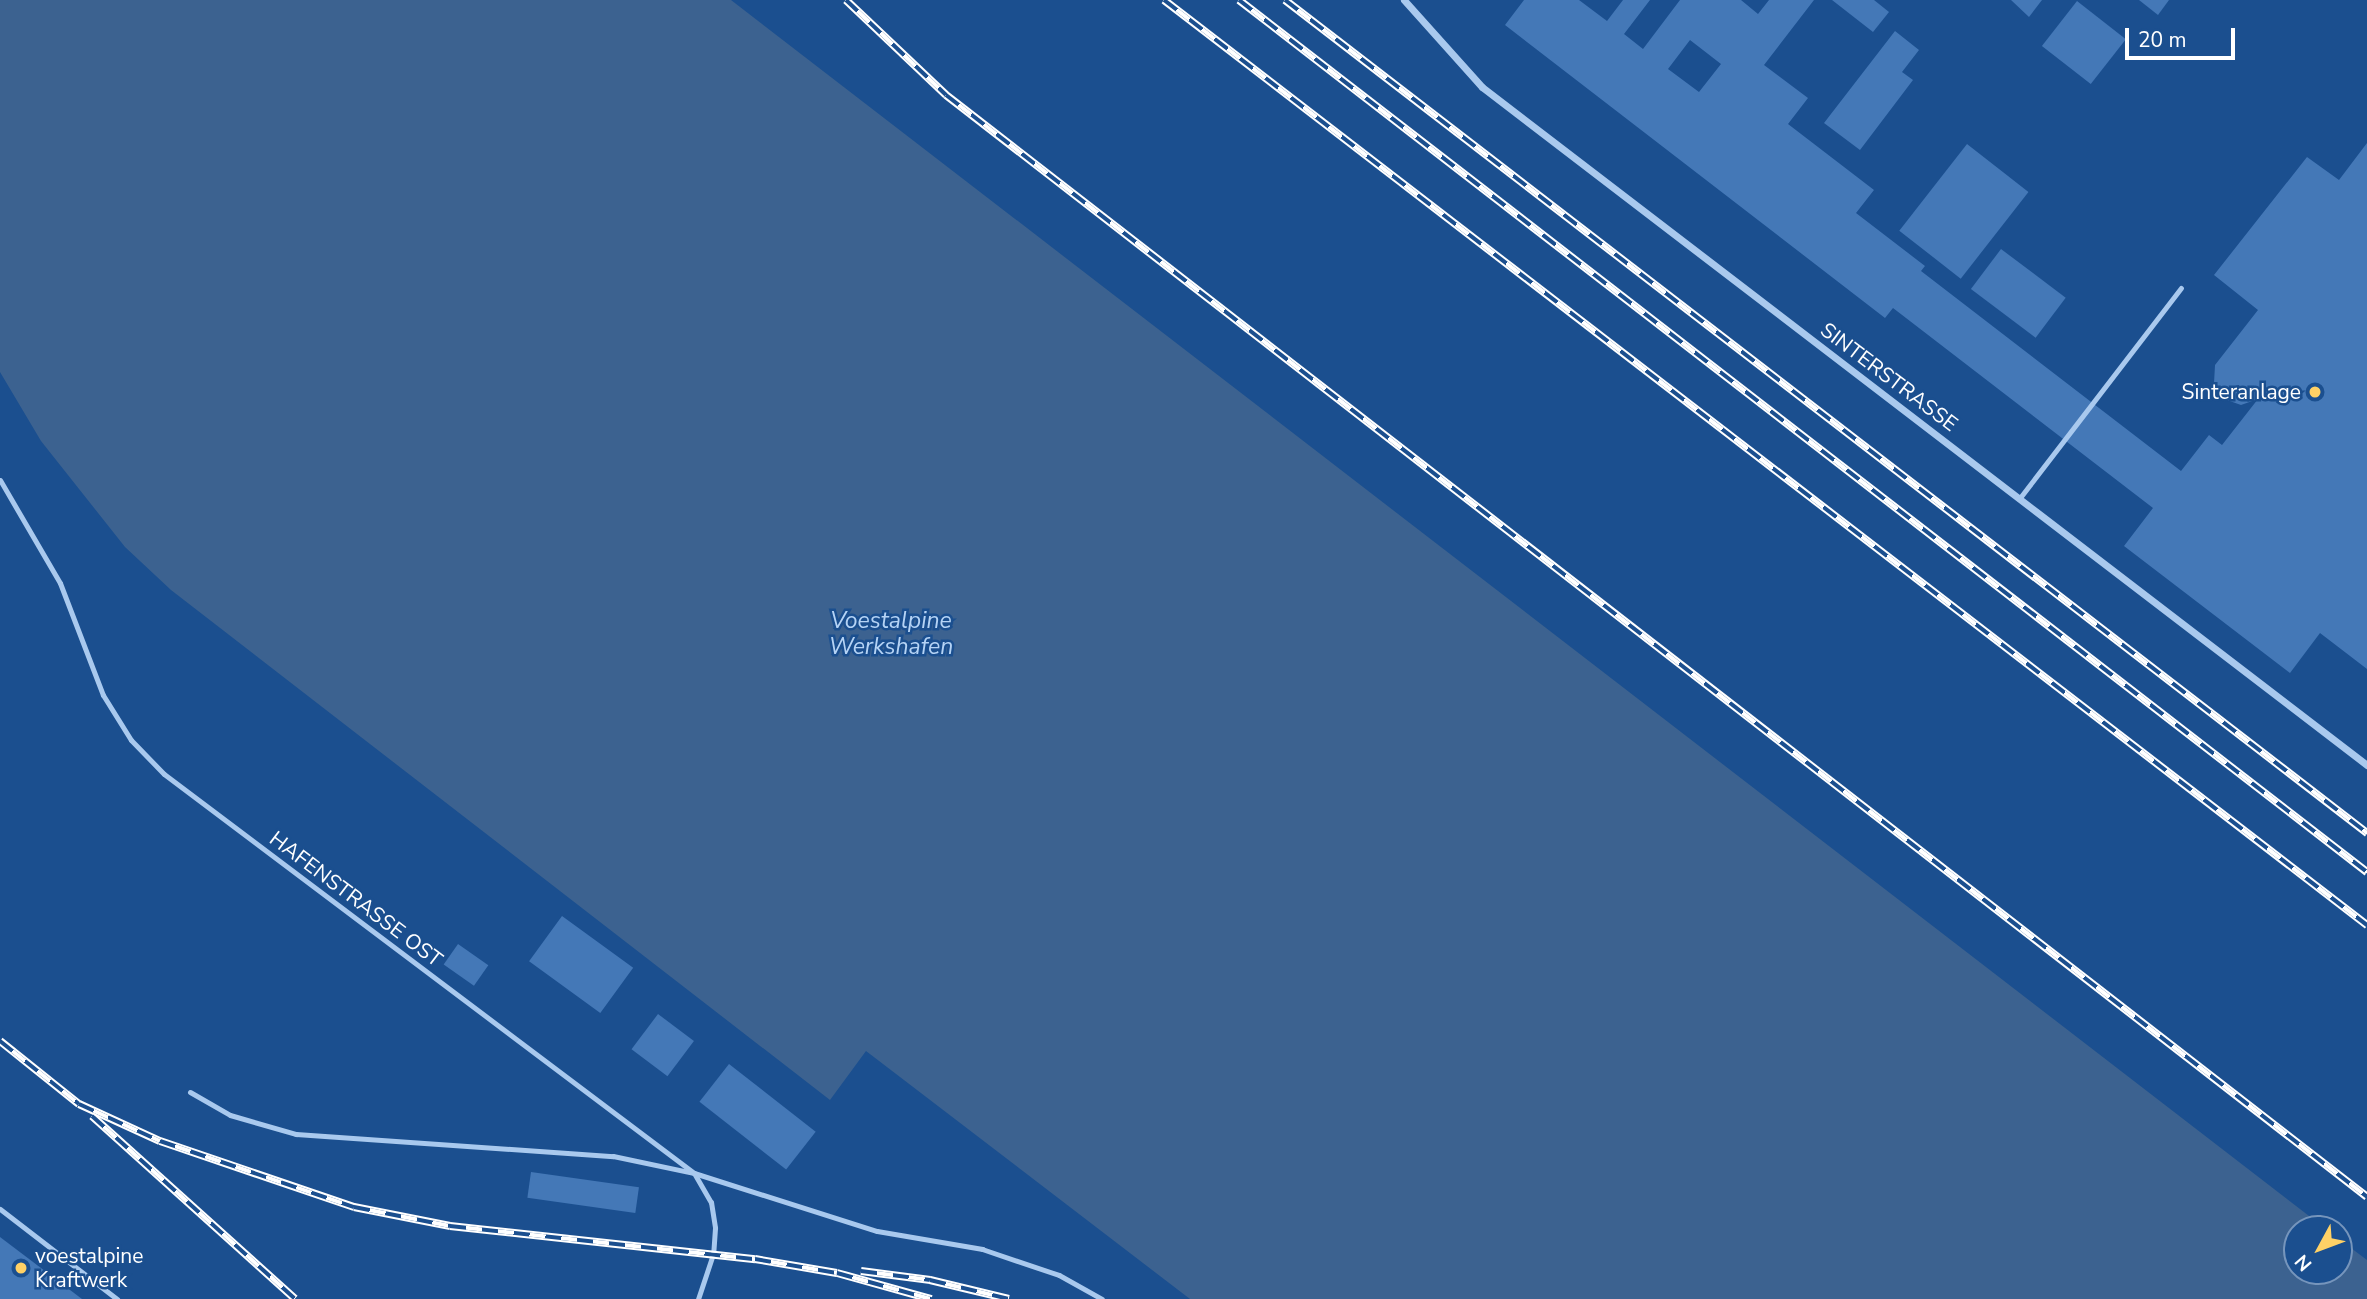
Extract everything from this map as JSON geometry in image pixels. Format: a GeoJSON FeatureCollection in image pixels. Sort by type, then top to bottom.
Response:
{"type":"FeatureCollection","features":[{"type":"Feature","properties":{"kind":"street","name":"SINTERSTRASSE"},"geometry":{"type":"LineString","coordinates":[[1404,0],[1482,87],[2367,765]]}},
{"type":"Feature","properties":{"kind":"lane"},"geometry":{"type":"LineString","coordinates":[[2019,499],[2181,288]]}},
{"type":"Feature","properties":{"kind":"lane","name":"HAFENSTRASSE OST"},"geometry":{"type":"LineString","coordinates":[[0,480],[60,583],[103,695],[131,740],[164,774],[694,1173],[711,1202],[715,1228],[713,1254],[698,1299]]}},
{"type":"Feature","properties":{"kind":"lane"},"geometry":{"type":"LineString","coordinates":[[190,1092],[230,1115],[296,1134],[613,1156],[694,1173],[877,1231],[982,1249],[1059,1275],[1102,1299]]}},
{"type":"Feature","properties":{"kind":"lane"},"geometry":{"type":"LineString","coordinates":[[0,1209],[117,1299]]}},
{"type":"Feature","properties":{"kind":"water","name":"Voestalpine Werkshafen"},"geometry":{"type":"Polygon","coordinates":[[[0,0],[731,0],[2308,1215],[2283,1215],[2283,1285],[2353,1285],[2353,1250],[2367,1260],[2367,1299],[1190,1299],[866,1051],[830,1100],[171,590],[125,547],[41,441],[0,372],[0,0]]]}},
{"type":"Feature","properties":{"kind":"building"},"geometry":{"type":"Polygon","coordinates":[[[1524,0],[1579,0],[1607,21],[1623,0],[1650,0],[1624,34],[1643,49],[1680,0],[1741,0],[1758,14],[1769,0],[1814,0],[1764,65],[1808,98],[1788,124],[1874,190],[1856,213],[1925,266],[1921,271],[2181,471],[2209,435],[2222,445],[2258,399],[2241,405],[2224,399],[2214,383],[2215,365],[2258,310],[2214,275],[2307,157],[2339,180],[2367,143],[2367,669],[2320,633],[2290,673],[2124,546],[2153,508],[1893,308],[1885,318],[1505,25],[1524,0]],[[1690,40],[1668,69],[1699,92],[1721,64],[1690,40]]]}},
{"type":"Feature","properties":{"kind":"building"},"geometry":{"type":"Polygon","coordinates":[[[1832,0],[1874,0],[1889,12],[1873,32],[1832,0]]]}},
{"type":"Feature","properties":{"kind":"building"},"geometry":{"type":"Polygon","coordinates":[[[2011,0],[2042,0],[2029,17],[2011,0]]]}},
{"type":"Feature","properties":{"kind":"building"},"geometry":{"type":"Polygon","coordinates":[[[2139,0],[2169,0],[2158,15],[2139,0]]]}},
{"type":"Feature","properties":{"kind":"building"},"geometry":{"type":"Polygon","coordinates":[[[2077,1],[2126,39],[2091,84],[2042,46],[2077,1]]]}},
{"type":"Feature","properties":{"kind":"building"},"geometry":{"type":"Polygon","coordinates":[[[1895,31],[1919,50],[1902,72],[1913,80],[1860,150],[1824,123],[1895,31]]]}},
{"type":"Feature","properties":{"kind":"building"},"geometry":{"type":"Polygon","coordinates":[[[1967,144],[2028,192],[1961,279],[1899,231],[1967,144]]]}},
{"type":"Feature","properties":{"kind":"building"},"geometry":{"type":"Polygon","coordinates":[[[2001,249],[2066,298],[2036,338],[1971,289],[2001,249]]]}},
{"type":"Feature","properties":{"kind":"building"},"geometry":{"type":"Polygon","coordinates":[[[562,916],[633,968],[600,1013],[529,961],[562,916]]]}},
{"type":"Feature","properties":{"kind":"building"},"geometry":{"type":"Polygon","coordinates":[[[458,944],[488,965],[474,986],[444,964],[458,944]]]}},
{"type":"Feature","properties":{"kind":"building"},"geometry":{"type":"Polygon","coordinates":[[[658,1014],[694,1041],[667,1076],[632,1049],[658,1014]]]}},
{"type":"Feature","properties":{"kind":"building"},"geometry":{"type":"Polygon","coordinates":[[[729,1064],[816,1132],[786,1170],[699,1102],[729,1064]]]}},
{"type":"Feature","properties":{"kind":"building"},"geometry":{"type":"Polygon","coordinates":[[[531,1172],[639,1187],[635,1213],[527,1198],[531,1172]]]}},
{"type":"Feature","properties":{"kind":"building","name":"voestalpine Kraftwerk"},"geometry":{"type":"Polygon","coordinates":[[[0,1237],[82,1299],[0,1299],[0,1237]]]}},
{"type":"Feature","properties":{"kind":"railway"},"geometry":{"type":"LineString","coordinates":[[846,0],[946,95],[2367,1197]]}},
{"type":"Feature","properties":{"kind":"railway"},"geometry":{"type":"LineString","coordinates":[[1164,0],[2367,925]]}},
{"type":"Feature","properties":{"kind":"railway"},"geometry":{"type":"LineString","coordinates":[[1239,0],[2367,872]]}},
{"type":"Feature","properties":{"kind":"railway"},"geometry":{"type":"LineString","coordinates":[[1285,0],[2367,833]]}},
{"type":"Feature","properties":{"kind":"railway"},"geometry":{"type":"LineString","coordinates":[[0,1041],[79,1104],[160,1141],[354,1207],[450,1226],[755,1259],[837,1273],[931,1299]]}},
{"type":"Feature","properties":{"kind":"railway"},"geometry":{"type":"LineString","coordinates":[[92,1116],[295,1299]]}},
{"type":"Feature","properties":{"kind":"railway"},"geometry":{"type":"LineString","coordinates":[[861,1271],[930,1280],[1009,1299]]}},
{"type":"Feature","properties":{"kind":"place","name":"Sinteranlage"},"geometry":{"type":"Point","coordinates":[2315,392]}},
{"type":"Feature","properties":{"kind":"place","name":"voestalpine Kraftwerk"},"geometry":{"type":"Point","coordinates":[21,1268]}}]}
